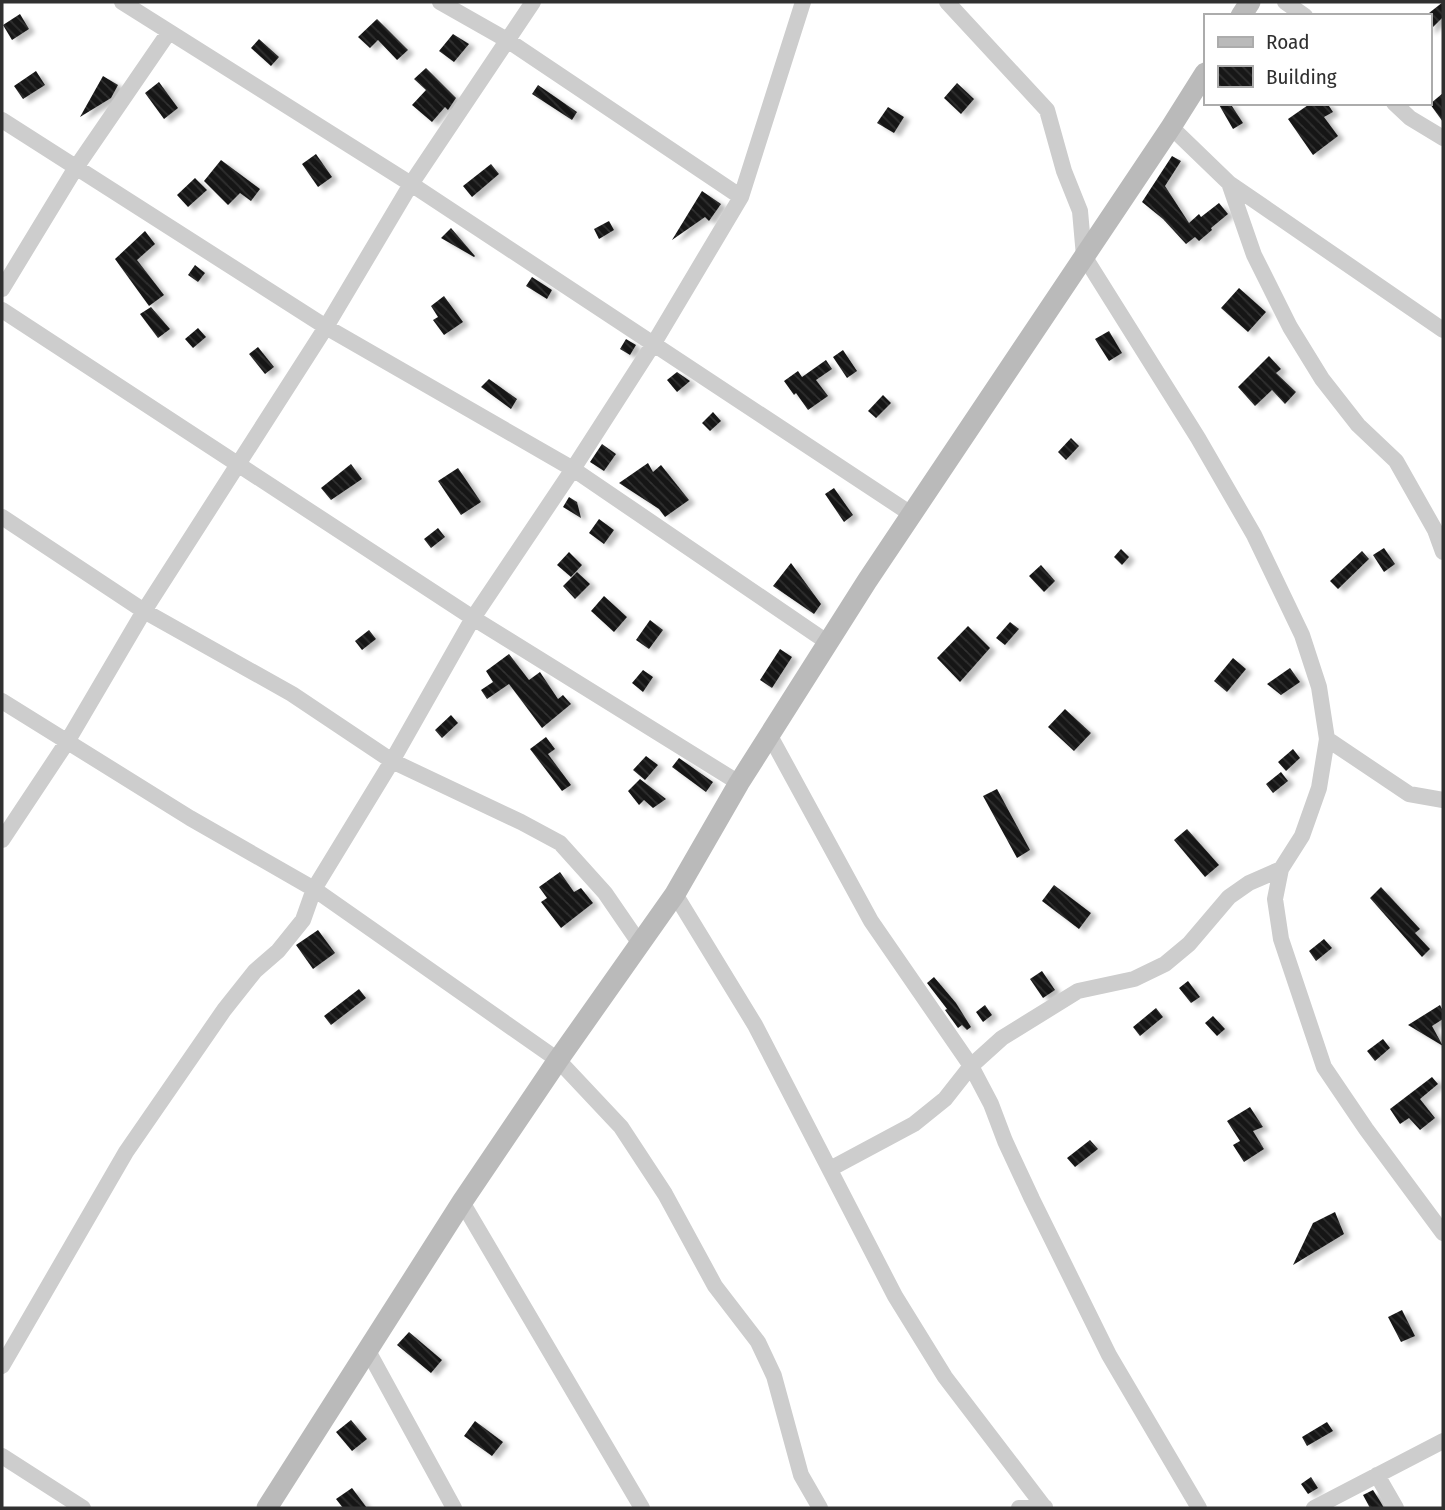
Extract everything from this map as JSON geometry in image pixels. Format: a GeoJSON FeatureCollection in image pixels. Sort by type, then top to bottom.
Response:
{"type":"FeatureCollection","features":[{"type":"Feature","properties":{"kind":"street"},"geometry":{"type":"LineString","coordinates":[[122,2],[411,184],[911,514]]}},
{"type":"Feature","properties":{"kind":"street"},"geometry":{"type":"LineString","coordinates":[[440,2],[507,40],[741,197]]}},
{"type":"Feature","properties":{"kind":"street"},"geometry":{"type":"LineString","coordinates":[[2,840],[67,742],[144,611],[326,327],[411,184],[533,2]]}},
{"type":"Feature","properties":{"kind":"street"},"geometry":{"type":"LineString","coordinates":[[2,1366],[126,1152],[224,1010],[255,971],[278,951],[303,920],[314,889],[392,761],[473,618],[654,343],[741,197],[803,2]]}},
{"type":"Feature","properties":{"kind":"street"},"geometry":{"type":"LineString","coordinates":[[947,2],[1047,110],[1064,171],[1080,211],[1084,256],[1198,438],[1254,535],[1302,635],[1319,687],[1327,739],[1318,788],[1302,836],[1281,869],[1275,899],[1280,939],[1324,1067],[1443,1233]]}},
{"type":"Feature","properties":{"kind":"street"},"geometry":{"type":"LineString","coordinates":[[1285,2],[1302,14]]}},
{"type":"Feature","properties":{"kind":"street"},"geometry":{"type":"LineString","coordinates":[[2,289],[75,169],[169,32]]}},
{"type":"Feature","properties":{"kind":"street"},"geometry":{"type":"LineString","coordinates":[[267,1508],[462,1202],[558,1060],[676,894],[739,783],[827,642],[1204,75]]}},
{"type":"Feature","properties":{"kind":"street"},"geometry":{"type":"LineString","coordinates":[[1396,105],[1409,118],[1443,138]]}},
{"type":"Feature","properties":{"kind":"street"},"geometry":{"type":"LineString","coordinates":[[2,120],[326,327],[573,469],[827,642]]}},
{"type":"Feature","properties":{"kind":"street"},"geometry":{"type":"LineString","coordinates":[[1171,127],[1229,183],[1443,330]]}},
{"type":"Feature","properties":{"kind":"street"},"geometry":{"type":"LineString","coordinates":[[1229,183],[1254,255],[1290,327],[1322,379],[1358,425],[1396,461],[1435,530],[1443,552]]}},
{"type":"Feature","properties":{"kind":"street"},"geometry":{"type":"LineString","coordinates":[[2,310],[473,618],[739,783]]}},
{"type":"Feature","properties":{"kind":"street"},"geometry":{"type":"LineString","coordinates":[[2,517],[144,611],[292,694],[392,761],[560,843],[605,893],[640,944]]}},
{"type":"Feature","properties":{"kind":"street"},"geometry":{"type":"LineString","coordinates":[[2,701],[190,818],[314,889],[558,1060],[621,1127],[666,1194],[715,1286],[758,1342],[774,1376],[798,1467],[820,1508]]}},
{"type":"Feature","properties":{"kind":"street"},"geometry":{"type":"LineString","coordinates":[[769,734],[871,920],[971,1066],[992,1104],[1005,1141],[1032,1199],[1109,1355],[1199,1508]]}},
{"type":"Feature","properties":{"kind":"street"},"geometry":{"type":"LineString","coordinates":[[1327,739],[1409,794],[1443,800]]}},
{"type":"Feature","properties":{"kind":"street"},"geometry":{"type":"LineString","coordinates":[[830,1169],[914,1124],[945,1099],[971,1066],[1002,1038],[1078,991],[1134,979],[1165,964],[1189,944],[1229,897],[1249,883],[1281,869]]}},
{"type":"Feature","properties":{"kind":"street"},"geometry":{"type":"LineString","coordinates":[[676,894],[755,1025],[895,1296],[938,1366],[1045,1508]]}},
{"type":"Feature","properties":{"kind":"street"},"geometry":{"type":"LineString","coordinates":[[462,1202],[642,1508]]}},
{"type":"Feature","properties":{"kind":"street"},"geometry":{"type":"LineString","coordinates":[[367,1349],[454,1508]]}},
{"type":"Feature","properties":{"kind":"street"},"geometry":{"type":"LineString","coordinates":[[1314,1508],[1443,1441]]}},
{"type":"Feature","properties":{"kind":"street"},"geometry":{"type":"LineString","coordinates":[[2,1456],[83,1508]]}},
{"type":"Feature","properties":{"kind":"street"},"geometry":{"type":"LineString","coordinates":[[1377,1475],[1396,1508]]}},
{"type":"Feature","properties":{"kind":"street"},"geometry":{"type":"LineString","coordinates":[[1019,1508],[1045,1508]]}},
{"type":"Feature","properties":{"kind":"building"},"geometry":{"type":"Polygon","coordinates":[[[1443,2],[1443,17],[1431,29],[1429,13],[1443,2]]]}},
{"type":"Feature","properties":{"kind":"building"},"geometry":{"type":"Polygon","coordinates":[[[20,14],[29,29],[12,40],[3,25],[20,14]]]}},
{"type":"Feature","properties":{"kind":"building"},"geometry":{"type":"Polygon","coordinates":[[[377,19],[408,50],[397,60],[378,40],[370,48],[358,37],[377,19]]]}},
{"type":"Feature","properties":{"kind":"building"},"geometry":{"type":"Polygon","coordinates":[[[453,34],[469,44],[454,62],[439,51],[453,34]]]}},
{"type":"Feature","properties":{"kind":"building"},"geometry":{"type":"Polygon","coordinates":[[[259,39],[279,57],[271,66],[251,48],[259,39]]]}},
{"type":"Feature","properties":{"kind":"building"},"geometry":{"type":"Polygon","coordinates":[[[426,68],[456,98],[448,110],[445,107],[432,122],[412,105],[426,90],[414,79],[426,68]]]}},
{"type":"Feature","properties":{"kind":"building"},"geometry":{"type":"Polygon","coordinates":[[[36,71],[45,85],[23,99],[14,86],[36,71]]]}},
{"type":"Feature","properties":{"kind":"building"},"geometry":{"type":"Polygon","coordinates":[[[103,76],[118,85],[111,98],[80,117],[103,76]]]}},
{"type":"Feature","properties":{"kind":"building"},"geometry":{"type":"Polygon","coordinates":[[[159,82],[178,108],[164,119],[145,93],[159,82]]]}},
{"type":"Feature","properties":{"kind":"building"},"geometry":{"type":"Polygon","coordinates":[[[957,83],[974,99],[961,114],[944,98],[957,83]]]}},
{"type":"Feature","properties":{"kind":"building"},"geometry":{"type":"Polygon","coordinates":[[[538,85],[577,112],[572,120],[532,94],[538,85]]]}},
{"type":"Feature","properties":{"kind":"building"},"geometry":{"type":"Polygon","coordinates":[[[1443,93],[1443,122],[1431,105],[1443,93]]]}},
{"type":"Feature","properties":{"kind":"building"},"geometry":{"type":"Polygon","coordinates":[[[1219,105],[1231,105],[1243,123],[1233,129],[1219,105]]]}},
{"type":"Feature","properties":{"kind":"building"},"geometry":{"type":"Polygon","coordinates":[[[1308,105],[1328,105],[1333,112],[1324,117],[1338,136],[1313,155],[1288,119],[1308,105]]]}},
{"type":"Feature","properties":{"kind":"building"},"geometry":{"type":"Polygon","coordinates":[[[888,107],[904,117],[894,133],[877,123],[888,107]]]}},
{"type":"Feature","properties":{"kind":"building"},"geometry":{"type":"Polygon","coordinates":[[[316,154],[332,177],[318,187],[302,164],[316,154]]]}},
{"type":"Feature","properties":{"kind":"building"},"geometry":{"type":"Polygon","coordinates":[[[1172,156],[1181,161],[1165,186],[1189,223],[1219,203],[1228,214],[1199,241],[1195,237],[1186,244],[1163,219],[1142,202],[1172,156]]]}},
{"type":"Feature","properties":{"kind":"building"},"geometry":{"type":"Polygon","coordinates":[[[221,160],[260,189],[251,201],[240,193],[228,205],[204,181],[221,160]]]}},
{"type":"Feature","properties":{"kind":"building"},"geometry":{"type":"Polygon","coordinates":[[[491,164],[499,174],[472,197],[463,186],[491,164]]]}},
{"type":"Feature","properties":{"kind":"building"},"geometry":{"type":"Polygon","coordinates":[[[195,178],[207,190],[188,207],[177,195],[195,178]]]}},
{"type":"Feature","properties":{"kind":"building"},"geometry":{"type":"Polygon","coordinates":[[[702,191],[721,204],[709,221],[705,217],[672,240],[702,191]]]}},
{"type":"Feature","properties":{"kind":"building"},"geometry":{"type":"Polygon","coordinates":[[[609,221],[614,230],[599,239],[594,229],[609,221]]]}},
{"type":"Feature","properties":{"kind":"building"},"geometry":{"type":"Polygon","coordinates":[[[451,228],[475,256],[474,257],[441,238],[451,228]]]}},
{"type":"Feature","properties":{"kind":"building"},"geometry":{"type":"Polygon","coordinates":[[[145,231],[155,244],[137,260],[164,295],[149,306],[115,259],[145,231]]]}},
{"type":"Feature","properties":{"kind":"building"},"geometry":{"type":"Polygon","coordinates":[[[195,265],[205,273],[198,282],[188,275],[195,265]]]}},
{"type":"Feature","properties":{"kind":"building"},"geometry":{"type":"Polygon","coordinates":[[[532,277],[552,290],[547,299],[526,286],[532,277]]]}},
{"type":"Feature","properties":{"kind":"building"},"geometry":{"type":"Polygon","coordinates":[[[1239,288],[1266,312],[1248,332],[1221,308],[1239,288]]]}},
{"type":"Feature","properties":{"kind":"building"},"geometry":{"type":"Polygon","coordinates":[[[444,296],[463,322],[444,335],[433,320],[438,317],[431,306],[444,296]]]}},
{"type":"Feature","properties":{"kind":"building"},"geometry":{"type":"Polygon","coordinates":[[[151,307],[170,329],[158,338],[140,314],[151,307]]]}},
{"type":"Feature","properties":{"kind":"building"},"geometry":{"type":"Polygon","coordinates":[[[198,328],[206,337],[193,348],[185,339],[198,328]]]}},
{"type":"Feature","properties":{"kind":"building"},"geometry":{"type":"Polygon","coordinates":[[[1109,331],[1122,353],[1109,361],[1095,339],[1109,331]]]}},
{"type":"Feature","properties":{"kind":"building"},"geometry":{"type":"Polygon","coordinates":[[[626,339],[636,345],[630,355],[620,349],[626,339]]]}},
{"type":"Feature","properties":{"kind":"building"},"geometry":{"type":"Polygon","coordinates":[[[258,347],[274,367],[265,374],[249,354],[258,347]]]}},
{"type":"Feature","properties":{"kind":"building"},"geometry":{"type":"Polygon","coordinates":[[[843,350],[857,371],[847,378],[833,357],[843,350]]]}},
{"type":"Feature","properties":{"kind":"building"},"geometry":{"type":"Polygon","coordinates":[[[1269,356],[1281,369],[1276,373],[1296,392],[1285,404],[1272,390],[1255,406],[1238,387],[1269,356]]]}},
{"type":"Feature","properties":{"kind":"building"},"geometry":{"type":"Polygon","coordinates":[[[826,360],[832,369],[816,380],[828,396],[808,410],[784,381],[798,371],[802,377],[826,360]]]}},
{"type":"Feature","properties":{"kind":"building"},"geometry":{"type":"Polygon","coordinates":[[[677,372],[690,381],[677,392],[667,380],[677,372]]]}},
{"type":"Feature","properties":{"kind":"building"},"geometry":{"type":"Polygon","coordinates":[[[489,379],[517,399],[511,409],[481,387],[489,379]]]}},
{"type":"Feature","properties":{"kind":"building"},"geometry":{"type":"Polygon","coordinates":[[[883,395],[891,403],[876,418],[868,411],[883,395]]]}},
{"type":"Feature","properties":{"kind":"building"},"geometry":{"type":"Polygon","coordinates":[[[713,412],[721,421],[710,431],[702,423],[713,412]]]}},
{"type":"Feature","properties":{"kind":"building"},"geometry":{"type":"Polygon","coordinates":[[[1071,438],[1079,446],[1066,460],[1058,452],[1071,438]]]}},
{"type":"Feature","properties":{"kind":"building"},"geometry":{"type":"Polygon","coordinates":[[[602,444],[616,454],[604,471],[590,462],[602,444]]]}},
{"type":"Feature","properties":{"kind":"building"},"geometry":{"type":"Polygon","coordinates":[[[648,463],[653,472],[661,465],[689,500],[665,517],[659,509],[619,483],[648,463]]]}},
{"type":"Feature","properties":{"kind":"building"},"geometry":{"type":"Polygon","coordinates":[[[351,464],[362,479],[331,500],[321,488],[351,464]]]}},
{"type":"Feature","properties":{"kind":"building"},"geometry":{"type":"Polygon","coordinates":[[[458,468],[481,502],[461,515],[438,481],[458,468]]]}},
{"type":"Feature","properties":{"kind":"building"},"geometry":{"type":"Polygon","coordinates":[[[834,488],[853,515],[844,522],[825,494],[834,488]]]}},
{"type":"Feature","properties":{"kind":"building"},"geometry":{"type":"Polygon","coordinates":[[[569,497],[577,502],[581,518],[563,507],[569,497]]]}},
{"type":"Feature","properties":{"kind":"building"},"geometry":{"type":"Polygon","coordinates":[[[599,519],[614,530],[604,544],[589,533],[599,519]]]}},
{"type":"Feature","properties":{"kind":"building"},"geometry":{"type":"Polygon","coordinates":[[[438,528],[445,537],[431,548],[424,539],[438,528]]]}},
{"type":"Feature","properties":{"kind":"building"},"geometry":{"type":"Polygon","coordinates":[[[1384,548],[1395,564],[1384,572],[1373,555],[1384,548]]]}},
{"type":"Feature","properties":{"kind":"building"},"geometry":{"type":"Polygon","coordinates":[[[1121,549],[1129,557],[1122,565],[1114,557],[1121,549]]]}},
{"type":"Feature","properties":{"kind":"building"},"geometry":{"type":"Polygon","coordinates":[[[1362,551],[1369,559],[1338,589],[1330,581],[1362,551]]]}},
{"type":"Feature","properties":{"kind":"building"},"geometry":{"type":"Polygon","coordinates":[[[569,552],[582,565],[571,577],[557,565],[569,552]]]}},
{"type":"Feature","properties":{"kind":"building"},"geometry":{"type":"Polygon","coordinates":[[[791,563],[821,604],[814,614],[773,586],[791,563]]]}},
{"type":"Feature","properties":{"kind":"building"},"geometry":{"type":"Polygon","coordinates":[[[1041,565],[1055,581],[1044,592],[1029,576],[1041,565]]]}},
{"type":"Feature","properties":{"kind":"building"},"geometry":{"type":"Polygon","coordinates":[[[577,572],[590,584],[575,599],[563,586],[577,572]]]}},
{"type":"Feature","properties":{"kind":"building"},"geometry":{"type":"Polygon","coordinates":[[[604,596],[627,617],[614,632],[591,611],[604,596]]]}},
{"type":"Feature","properties":{"kind":"building"},"geometry":{"type":"Polygon","coordinates":[[[650,620],[663,630],[649,649],[636,640],[650,620]]]}},
{"type":"Feature","properties":{"kind":"building"},"geometry":{"type":"Polygon","coordinates":[[[1010,622],[1019,629],[1005,645],[996,638],[1010,622]]]}},
{"type":"Feature","properties":{"kind":"building"},"geometry":{"type":"Polygon","coordinates":[[[968,626],[990,648],[960,682],[937,658],[968,626]]]}},
{"type":"Feature","properties":{"kind":"building"},"geometry":{"type":"Polygon","coordinates":[[[369,630],[376,639],[362,650],[355,641],[369,630]]]}},
{"type":"Feature","properties":{"kind":"building"},"geometry":{"type":"Polygon","coordinates":[[[780,649],[792,657],[772,688],[760,680],[780,649]]]}},
{"type":"Feature","properties":{"kind":"building"},"geometry":{"type":"Polygon","coordinates":[[[509,654],[529,680],[540,672],[558,699],[563,695],[571,704],[542,728],[509,684],[487,699],[481,690],[493,682],[486,671],[509,654]]]}},
{"type":"Feature","properties":{"kind":"building"},"geometry":{"type":"Polygon","coordinates":[[[1233,658],[1246,669],[1227,692],[1214,681],[1233,658]]]}},
{"type":"Feature","properties":{"kind":"building"},"geometry":{"type":"Polygon","coordinates":[[[1290,668],[1300,682],[1281,695],[1267,684],[1290,668]]]}},
{"type":"Feature","properties":{"kind":"building"},"geometry":{"type":"Polygon","coordinates":[[[643,670],[653,677],[643,692],[632,683],[643,670]]]}},
{"type":"Feature","properties":{"kind":"building"},"geometry":{"type":"Polygon","coordinates":[[[1065,709],[1091,733],[1074,751],[1048,727],[1065,709]]]}},
{"type":"Feature","properties":{"kind":"building"},"geometry":{"type":"Polygon","coordinates":[[[451,715],[458,723],[442,738],[435,730],[451,715]]]}},
{"type":"Feature","properties":{"kind":"building"},"geometry":{"type":"Polygon","coordinates":[[[546,737],[555,749],[548,754],[571,785],[562,791],[530,749],[546,737]]]}},
{"type":"Feature","properties":{"kind":"building"},"geometry":{"type":"Polygon","coordinates":[[[1293,749],[1300,758],[1286,771],[1278,762],[1293,749]]]}},
{"type":"Feature","properties":{"kind":"building"},"geometry":{"type":"Polygon","coordinates":[[[646,756],[658,765],[645,780],[633,770],[646,756]]]}},
{"type":"Feature","properties":{"kind":"building"},"geometry":{"type":"Polygon","coordinates":[[[679,758],[713,782],[706,792],[672,767],[679,758]]]}},
{"type":"Feature","properties":{"kind":"building"},"geometry":{"type":"Polygon","coordinates":[[[1281,772],[1288,781],[1273,793],[1266,784],[1281,772]]]}},
{"type":"Feature","properties":{"kind":"building"},"geometry":{"type":"Polygon","coordinates":[[[640,779],[666,799],[653,808],[644,800],[639,805],[628,791],[640,779]]]}},
{"type":"Feature","properties":{"kind":"building"},"geometry":{"type":"Polygon","coordinates":[[[997,789],[1030,850],[1017,858],[983,796],[997,789]]]}},
{"type":"Feature","properties":{"kind":"building"},"geometry":{"type":"Polygon","coordinates":[[[1187,829],[1219,865],[1205,877],[1174,840],[1187,829]]]}},
{"type":"Feature","properties":{"kind":"building"},"geometry":{"type":"Polygon","coordinates":[[[560,872],[574,892],[581,888],[593,903],[561,928],[541,902],[547,898],[539,887],[560,872]]]}},
{"type":"Feature","properties":{"kind":"building"},"geometry":{"type":"Polygon","coordinates":[[[1054,885],[1091,913],[1079,929],[1042,901],[1054,885]]]}},
{"type":"Feature","properties":{"kind":"building"},"geometry":{"type":"Polygon","coordinates":[[[1381,887],[1420,929],[1415,933],[1430,949],[1422,957],[1370,898],[1381,887]]]}},
{"type":"Feature","properties":{"kind":"building"},"geometry":{"type":"Polygon","coordinates":[[[318,930],[335,953],[313,969],[296,945],[318,930]]]}},
{"type":"Feature","properties":{"kind":"building"},"geometry":{"type":"Polygon","coordinates":[[[1324,939],[1332,948],[1316,961],[1309,951],[1324,939]]]}},
{"type":"Feature","properties":{"kind":"building"},"geometry":{"type":"Polygon","coordinates":[[[1042,971],[1055,990],[1043,998],[1030,979],[1042,971]]]}},
{"type":"Feature","properties":{"kind":"building"},"geometry":{"type":"Polygon","coordinates":[[[934,977],[956,1003],[971,1027],[967,1030],[962,1025],[958,1028],[927,983],[934,977]]]}},
{"type":"Feature","properties":{"kind":"building"},"geometry":{"type":"Polygon","coordinates":[[[1188,981],[1200,997],[1191,1003],[1179,988],[1188,981]]]}},
{"type":"Feature","properties":{"kind":"building"},"geometry":{"type":"Polygon","coordinates":[[[359,989],[366,998],[331,1025],[324,1016],[359,989]]]}},
{"type":"Feature","properties":{"kind":"building"},"geometry":{"type":"Polygon","coordinates":[[[985,1005],[992,1015],[983,1022],[976,1012],[985,1005]]]}},
{"type":"Feature","properties":{"kind":"building"},"geometry":{"type":"Polygon","coordinates":[[[1440,1005],[1443,1019],[1432,1026],[1443,1046],[1408,1025],[1440,1005]]]}},
{"type":"Feature","properties":{"kind":"building"},"geometry":{"type":"Polygon","coordinates":[[[1156,1008],[1163,1017],[1140,1036],[1133,1027],[1156,1008]]]}},
{"type":"Feature","properties":{"kind":"building"},"geometry":{"type":"Polygon","coordinates":[[[1213,1016],[1225,1029],[1217,1036],[1205,1023],[1213,1016]]]}},
{"type":"Feature","properties":{"kind":"building"},"geometry":{"type":"Polygon","coordinates":[[[1383,1039],[1390,1048],[1375,1061],[1367,1051],[1383,1039]]]}},
{"type":"Feature","properties":{"kind":"building"},"geometry":{"type":"Polygon","coordinates":[[[1432,1077],[1438,1084],[1420,1099],[1435,1118],[1420,1130],[1409,1118],[1400,1124],[1390,1109],[1432,1077]]]}},
{"type":"Feature","properties":{"kind":"building"},"geometry":{"type":"Polygon","coordinates":[[[1250,1107],[1263,1127],[1253,1131],[1264,1149],[1244,1162],[1233,1145],[1240,1141],[1227,1121],[1250,1107]]]}},
{"type":"Feature","properties":{"kind":"building"},"geometry":{"type":"Polygon","coordinates":[[[1090,1140],[1098,1149],[1075,1167],[1067,1158],[1090,1140]]]}},
{"type":"Feature","properties":{"kind":"building"},"geometry":{"type":"Polygon","coordinates":[[[1335,1212],[1344,1234],[1293,1265],[1313,1223],[1335,1212]]]}},
{"type":"Feature","properties":{"kind":"building"},"geometry":{"type":"Polygon","coordinates":[[[1402,1310],[1415,1336],[1401,1342],[1388,1317],[1402,1310]]]}},
{"type":"Feature","properties":{"kind":"building"},"geometry":{"type":"Polygon","coordinates":[[[409,1332],[442,1360],[431,1373],[397,1345],[409,1332]]]}},
{"type":"Feature","properties":{"kind":"building"},"geometry":{"type":"Polygon","coordinates":[[[351,1420],[367,1439],[352,1451],[336,1432],[351,1420]]]}},
{"type":"Feature","properties":{"kind":"building"},"geometry":{"type":"Polygon","coordinates":[[[475,1421],[503,1442],[492,1456],[464,1436],[475,1421]]]}},
{"type":"Feature","properties":{"kind":"building"},"geometry":{"type":"Polygon","coordinates":[[[1327,1422],[1333,1431],[1307,1446],[1302,1437],[1327,1422]]]}},
{"type":"Feature","properties":{"kind":"building"},"geometry":{"type":"Polygon","coordinates":[[[1311,1477],[1318,1488],[1308,1494],[1301,1484],[1311,1477]]]}},
{"type":"Feature","properties":{"kind":"building"},"geometry":{"type":"Polygon","coordinates":[[[352,1488],[367,1508],[343,1508],[336,1499],[352,1488]]]}},
{"type":"Feature","properties":{"kind":"building"},"geometry":{"type":"Polygon","coordinates":[[[1373,1490],[1384,1508],[1370,1508],[1363,1495],[1373,1490]]]}}]}
